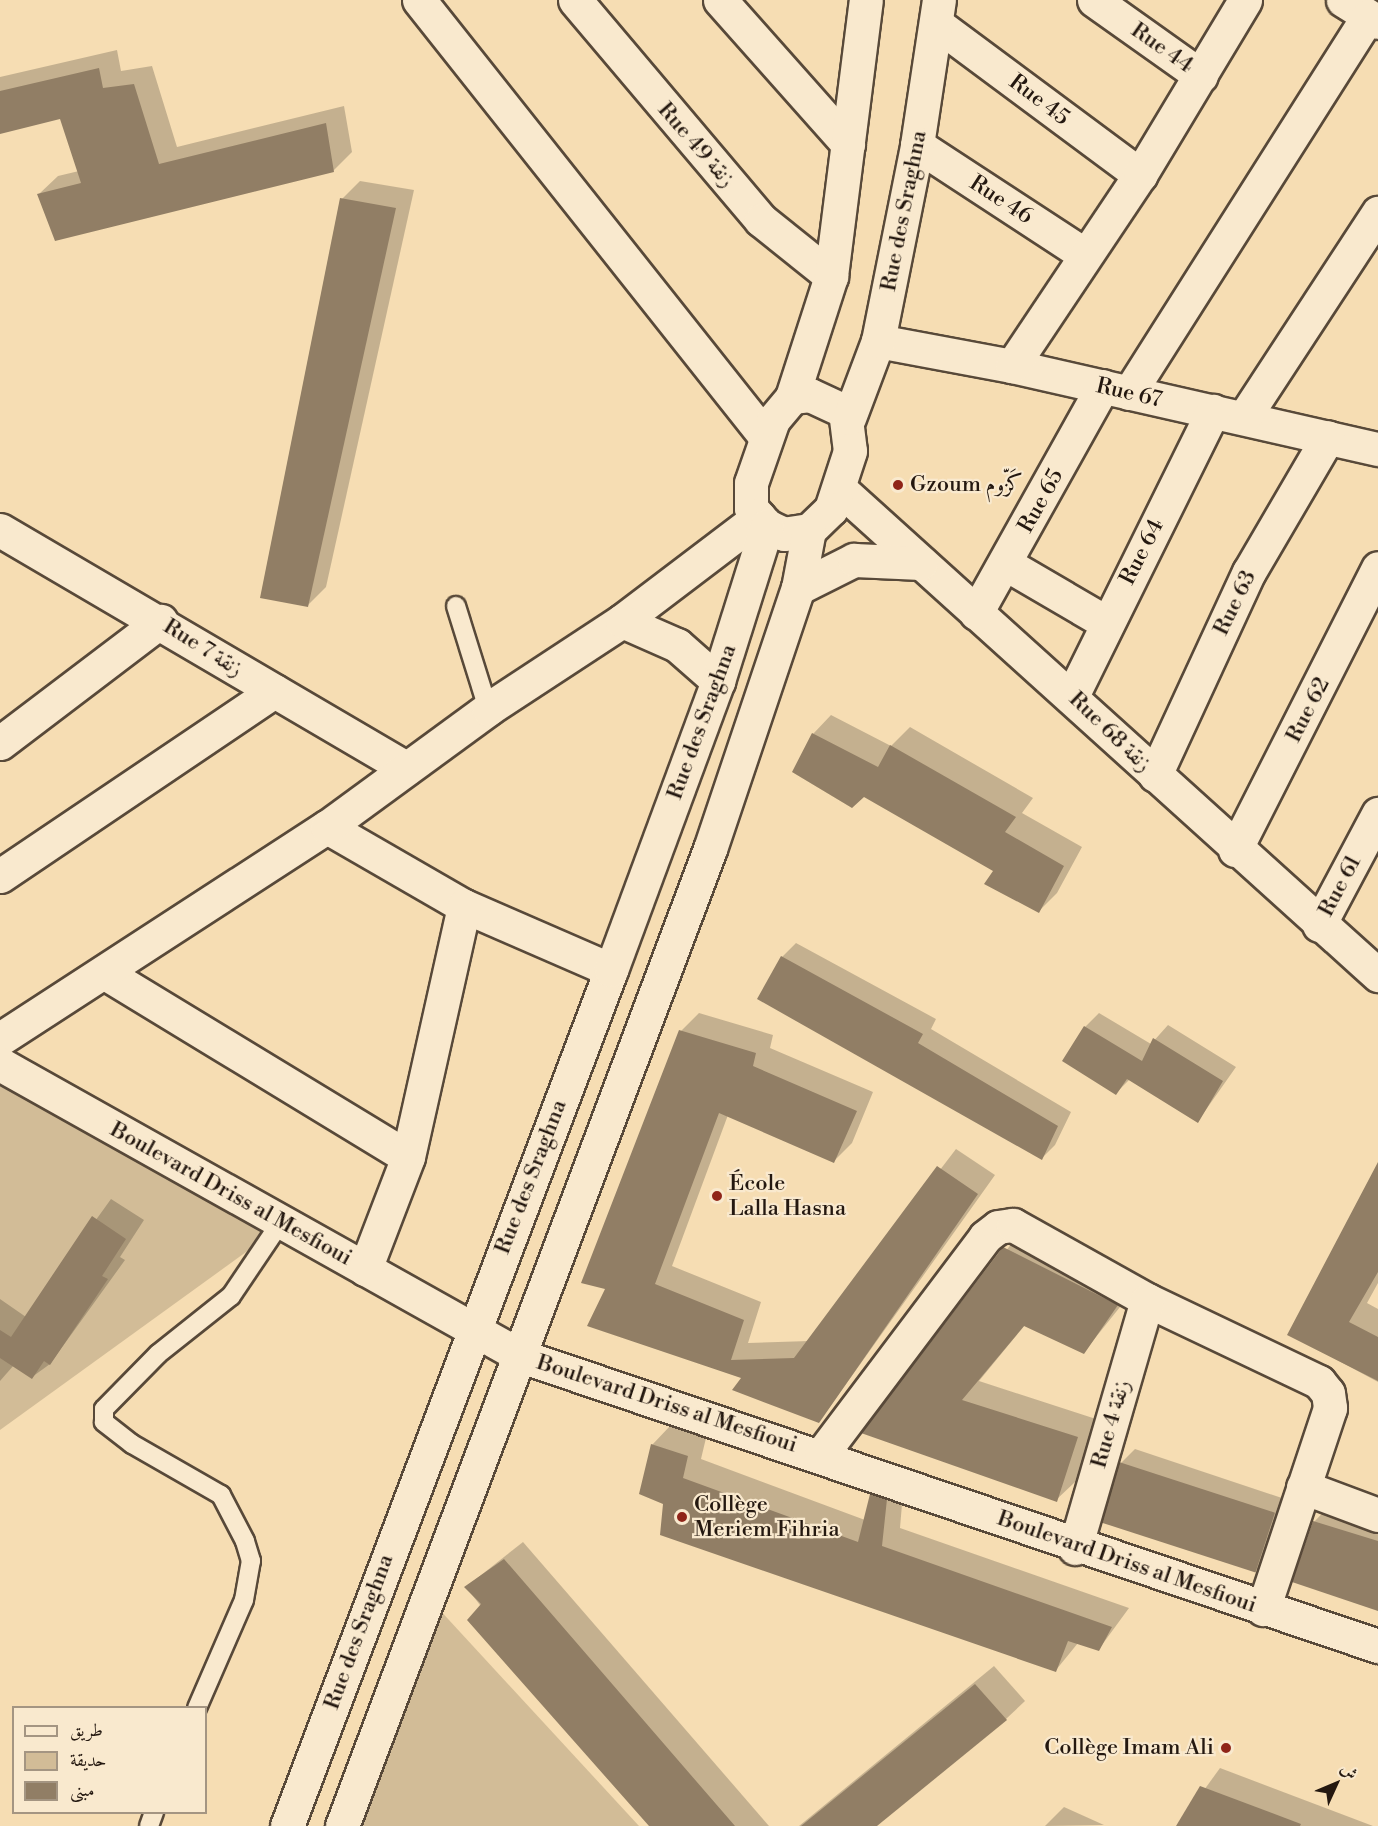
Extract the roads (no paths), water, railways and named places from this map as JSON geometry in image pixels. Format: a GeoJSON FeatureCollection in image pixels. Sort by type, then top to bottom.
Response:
{"type":"FeatureCollection","features":[{"type":"Feature","properties":{"kind":"street"},"geometry":{"type":"LineString","coordinates":[[419,0],[764,435]]}},
{"type":"Feature","properties":{"kind":"street","name":"Rue 49 زنقة"},"geometry":{"type":"LineString","coordinates":[[575,0],[761,220],[831,276]]}},
{"type":"Feature","properties":{"kind":"street"},"geometry":{"type":"LineString","coordinates":[[720,0],[848,144]]}},
{"type":"Feature","properties":{"kind":"street"},"geometry":{"type":"LineString","coordinates":[[792,397],[824,397],[837,402],[849,418],[850,451],[842,490],[831,509],[809,530],[784,534],[763,521],[752,508],[751,483],[764,435],[792,397],[831,276],[866,0]]}},
{"type":"Feature","properties":{"kind":"street","name":"Rue 44"},"geometry":{"type":"LineString","coordinates":[[1094,0],[1201,76]]}},
{"type":"Feature","properties":{"kind":"street"},"geometry":{"type":"LineString","coordinates":[[1012,366],[1140,175],[1245,0]]}},
{"type":"Feature","properties":{"kind":"street","name":"Rue des Sraghna"},"geometry":{"type":"LineString","coordinates":[[849,418],[878,341],[917,145],[938,12]]}},
{"type":"Feature","properties":{"kind":"street","name":"Rue 45"},"geometry":{"type":"LineString","coordinates":[[938,12],[1140,175]]}},
{"type":"Feature","properties":{"kind":"street","name":"Rue 65"},"geometry":{"type":"LineString","coordinates":[[976,613],[1116,390],[1363,12]]}},
{"type":"Feature","properties":{"kind":"street","name":"Rue 46"},"geometry":{"type":"LineString","coordinates":[[917,145],[1085,255]]}},
{"type":"Feature","properties":{"kind":"street"},"geometry":{"type":"LineString","coordinates":[[1245,416],[1378,213]]}},
{"type":"Feature","properties":{"kind":"street","name":"Rue 67"},"geometry":{"type":"LineString","coordinates":[[878,341],[1012,366],[1245,416],[1328,437],[1375,442]]}},
{"type":"Feature","properties":{"kind":"street","name":"Rue 64"},"geometry":{"type":"LineString","coordinates":[[1073,694],[1214,411]]}},
{"type":"Feature","properties":{"kind":"street","name":"Rue 63"},"geometry":{"type":"LineString","coordinates":[[1155,776],[1249,572],[1328,437]]}},
{"type":"Feature","properties":{"kind":"street","name":"Rue 68 زنقة"},"geometry":{"type":"LineString","coordinates":[[842,490],[976,613],[1073,694],[1155,776],[1235,850],[1378,975]]}},
{"type":"Feature","properties":{"kind":"street"},"geometry":{"type":"LineString","coordinates":[[0,1039],[327,827],[488,709],[622,621],[763,521]]}},
{"type":"Feature","properties":{"kind":"street","name":"Rue des Sraghna"},"geometry":{"type":"LineString","coordinates":[[287,1826],[472,1329],[611,970],[718,681],[763,521]]}},
{"type":"Feature","properties":{"kind":"street","name":"Rue 7 زنقة"},"geometry":{"type":"LineString","coordinates":[[0,530],[161,621],[405,768]]}},
{"type":"Feature","properties":{"kind":"street","name":"Rue des Sraghna"},"geometry":{"type":"LineString","coordinates":[[342,1826],[521,1356],[710,849],[798,588],[809,530]]}},
{"type":"Feature","properties":{"kind":"street"},"geometry":{"type":"LineString","coordinates":[[798,588],[854,560],[921,563]]}},
{"type":"Feature","properties":{"kind":"street"},"geometry":{"type":"LineString","coordinates":[[1006,564],[1107,623]]}},
{"type":"Feature","properties":{"kind":"street","name":"Rue 62"},"geometry":{"type":"LineString","coordinates":[[1235,850],[1378,568]]}},
{"type":"Feature","properties":{"kind":"street"},"geometry":{"type":"LineString","coordinates":[[0,742],[161,621]]}},
{"type":"Feature","properties":{"kind":"street"},"geometry":{"type":"LineString","coordinates":[[622,621],[676,645],[718,681]]}},
{"type":"Feature","properties":{"kind":"street"},"geometry":{"type":"LineString","coordinates":[[0,876],[274,691]]}},
{"type":"Feature","properties":{"kind":"street","name":"Rue 61"},"geometry":{"type":"LineString","coordinates":[[1319,925],[1378,814]]}},
{"type":"Feature","properties":{"kind":"street"},"geometry":{"type":"LineString","coordinates":[[327,827],[464,906],[611,970]]}},
{"type":"Feature","properties":{"kind":"street"},"geometry":{"type":"LineString","coordinates":[[365,1269],[408,1157],[464,906]]}},
{"type":"Feature","properties":{"kind":"street"},"geometry":{"type":"LineString","coordinates":[[105,973],[408,1157]]}},
{"type":"Feature","properties":{"kind":"street","name":"Boulevard Driss al Mesfioui"},"geometry":{"type":"LineString","coordinates":[[0,1064],[521,1356],[821,1455],[1076,1548],[1378,1646]]}},
{"type":"Feature","properties":{"kind":"street"},"geometry":{"type":"LineString","coordinates":[[821,1455],[985,1237],[998,1227],[1013,1225],[1147,1300],[1319,1382],[1329,1393],[1330,1407],[1263,1609]]}},
{"type":"Feature","properties":{"kind":"street","name":"Rue 4 زنقة"},"geometry":{"type":"LineString","coordinates":[[1076,1548],[1147,1300]]}},
{"type":"Feature","properties":{"kind":"street"},"geometry":{"type":"LineString","coordinates":[[1303,1487],[1378,1515]]}},
{"type":"Feature","properties":{"kind":"lane"},"geometry":{"type":"LineString","coordinates":[[456,606],[488,709]]}},
{"type":"Feature","properties":{"kind":"lane"},"geometry":{"type":"LineString","coordinates":[[197,1706],[244,1600],[251,1561],[245,1541],[221,1495],[132,1444],[104,1422],[104,1409],[158,1354],[231,1296],[281,1222]]}},
{"type":"Feature","properties":{"kind":"place","name":"Gzoum كَزّوم"},"geometry":{"type":"Point","coordinates":[898,485]}},
{"type":"Feature","properties":{"kind":"place","name":"École Lalla Hasna"},"geometry":{"type":"Point","coordinates":[717,1196]}},
{"type":"Feature","properties":{"kind":"place","name":"Collège Meriem Fihria"},"geometry":{"type":"Point","coordinates":[682,1517]}},
{"type":"Feature","properties":{"kind":"place","name":"Collège Imam Ali"},"geometry":{"type":"Point","coordinates":[1226,1748]}}]}
